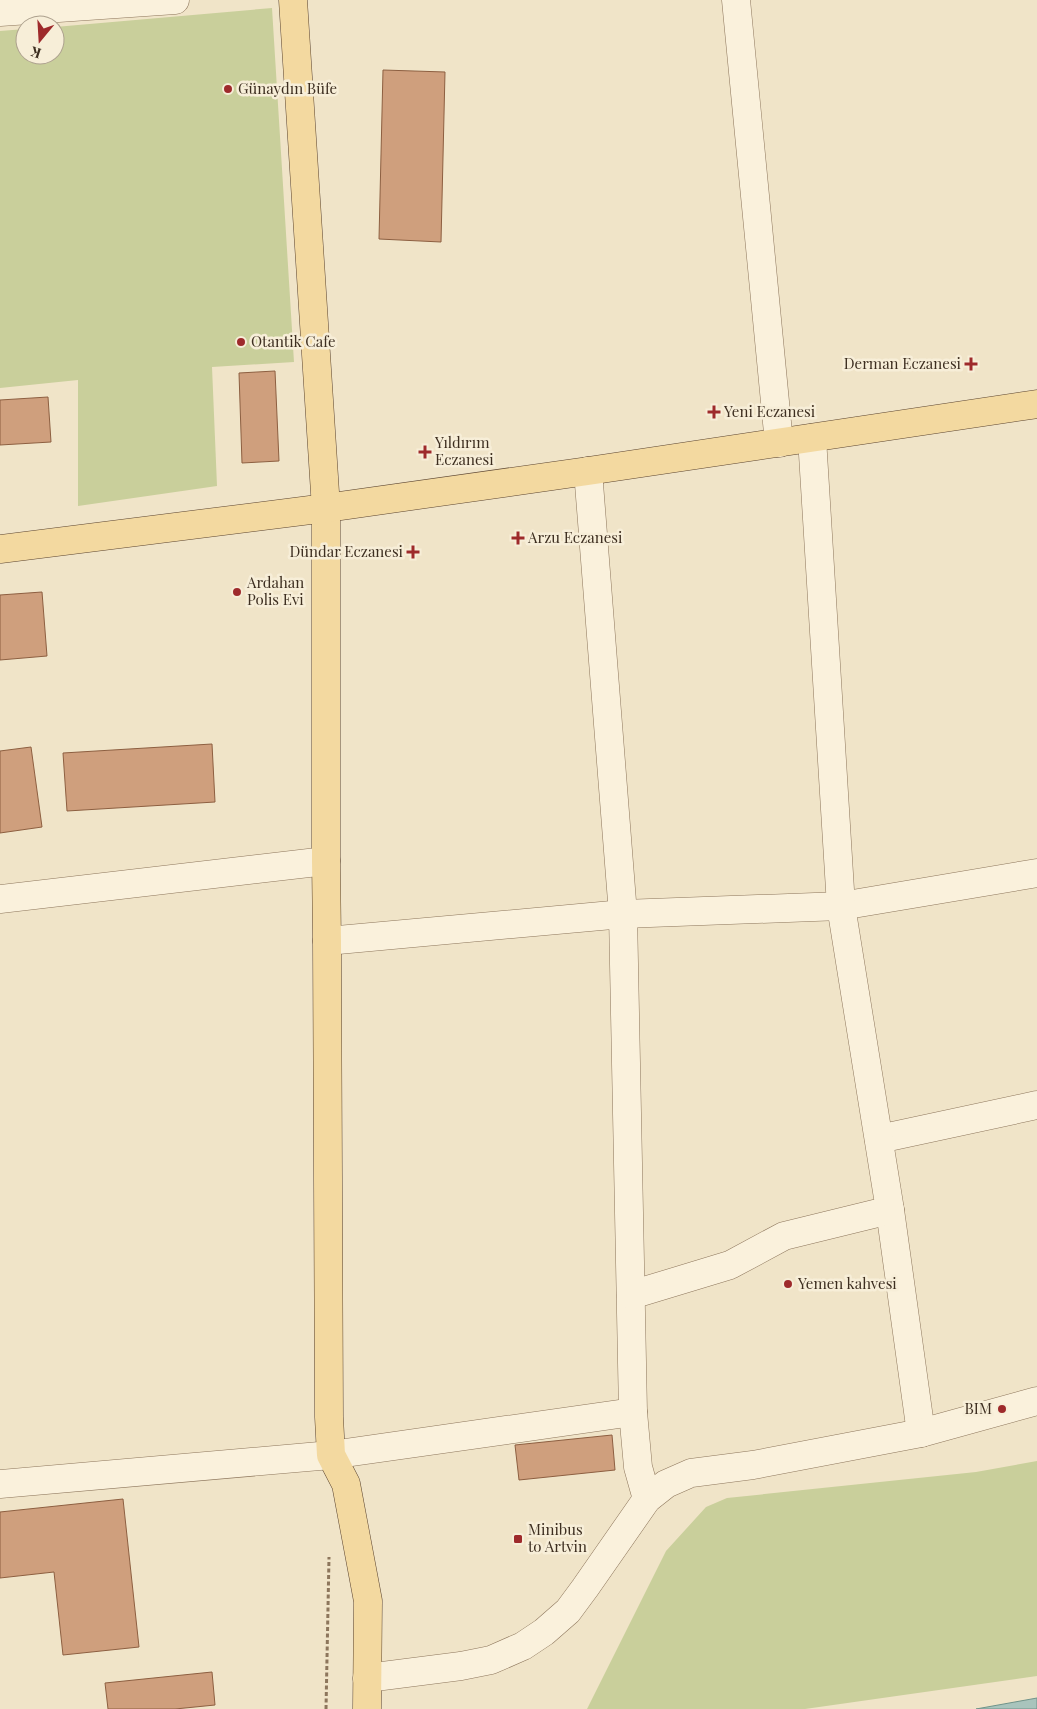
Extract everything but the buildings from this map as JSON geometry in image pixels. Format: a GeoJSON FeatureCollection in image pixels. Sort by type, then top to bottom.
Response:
{"type":"FeatureCollection","features":[{"type":"Feature","properties":{"kind":"main road"},"geometry":{"type":"LineString","coordinates":[[293,0],[326,508],[326,861],[328,941],[329,1407],[331,1455],[346,1484],[368,1600],[367,1709]]}},
{"type":"Feature","properties":{"kind":"main road"},"geometry":{"type":"LineString","coordinates":[[0,549],[326,508],[1037,404]]}},
{"type":"Feature","properties":{"kind":"street"},"geometry":{"type":"LineString","coordinates":[[0,12],[174,0]]}},
{"type":"Feature","properties":{"kind":"street"},"geometry":{"type":"LineString","coordinates":[[736,0],[779,443]]}},
{"type":"Feature","properties":{"kind":"street"},"geometry":{"type":"LineString","coordinates":[[812,438],[841,906],[890,1210],[921,1433]]}},
{"type":"Feature","properties":{"kind":"street"},"geometry":{"type":"LineString","coordinates":[[588,471],[623,914],[633,1412],[638,1467],[647,1499]]}},
{"type":"Feature","properties":{"kind":"street"},"geometry":{"type":"LineString","coordinates":[[0,899],[326,861]]}},
{"type":"Feature","properties":{"kind":"street"},"geometry":{"type":"LineString","coordinates":[[328,941],[623,914],[841,906],[1037,873]]}},
{"type":"Feature","properties":{"kind":"street"},"geometry":{"type":"LineString","coordinates":[[879,1139],[1037,1105]]}},
{"type":"Feature","properties":{"kind":"street"},"geometry":{"type":"LineString","coordinates":[[631,1295],[730,1265],[784,1236],[890,1210]]}},
{"type":"Feature","properties":{"kind":"street"},"geometry":{"type":"LineString","coordinates":[[368,1678],[461,1666],[490,1660],[523,1646],[544,1632],[568,1611],[647,1499],[666,1484],[691,1473],[753,1465],[921,1433],[1037,1401]]}},
{"type":"Feature","properties":{"kind":"street"},"geometry":{"type":"LineString","coordinates":[[0,1484],[331,1455],[633,1412]]}},
{"type":"Feature","properties":{"kind":"path"},"geometry":{"type":"LineString","coordinates":[[326,1709],[329,1552]]}},
{"type":"Feature","properties":{"kind":"green space"},"geometry":{"type":"Polygon","coordinates":[[[272,8],[294,362],[212,367],[217,486],[78,506],[78,380],[0,388],[0,31],[15,30],[15,65],[65,65],[65,26],[272,8]]]}},
{"type":"Feature","properties":{"kind":"green space"},"geometry":{"type":"Polygon","coordinates":[[[1037,1461],[1037,1676],[805,1709],[587,1709],[666,1551],[706,1507],[727,1498],[976,1472],[1037,1461]]]}},
{"type":"Feature","properties":{"kind":"water"},"geometry":{"type":"Polygon","coordinates":[[[1037,1698],[1037,1709],[976,1709],[1037,1698]]]}},
{"type":"Feature","properties":{"kind":"place","name":"Günaydın Büfe"},"geometry":{"type":"Point","coordinates":[228,89]}},
{"type":"Feature","properties":{"kind":"place","name":"Otantik Cafe"},"geometry":{"type":"Point","coordinates":[241,342]}},
{"type":"Feature","properties":{"kind":"place","name":"Derman Eczanesi"},"geometry":{"type":"Point","coordinates":[971,364]}},
{"type":"Feature","properties":{"kind":"place","name":"Yeni Eczanesi"},"geometry":{"type":"Point","coordinates":[714,412]}},
{"type":"Feature","properties":{"kind":"place","name":"Yıldırım Eczanesi"},"geometry":{"type":"Point","coordinates":[425,452]}},
{"type":"Feature","properties":{"kind":"place","name":"Arzu Eczanesi"},"geometry":{"type":"Point","coordinates":[518,538]}},
{"type":"Feature","properties":{"kind":"place","name":"Dündar Eczanesi"},"geometry":{"type":"Point","coordinates":[413,552]}},
{"type":"Feature","properties":{"kind":"place","name":"Ardahan Polis Evi"},"geometry":{"type":"Point","coordinates":[237,592]}},
{"type":"Feature","properties":{"kind":"place","name":"Yemen kahvesi"},"geometry":{"type":"Point","coordinates":[788,1284]}},
{"type":"Feature","properties":{"kind":"place","name":"BIM"},"geometry":{"type":"Point","coordinates":[1002,1409]}},
{"type":"Feature","properties":{"kind":"place","name":"Minibus to Artvin"},"geometry":{"type":"Point","coordinates":[518,1539]}}]}
